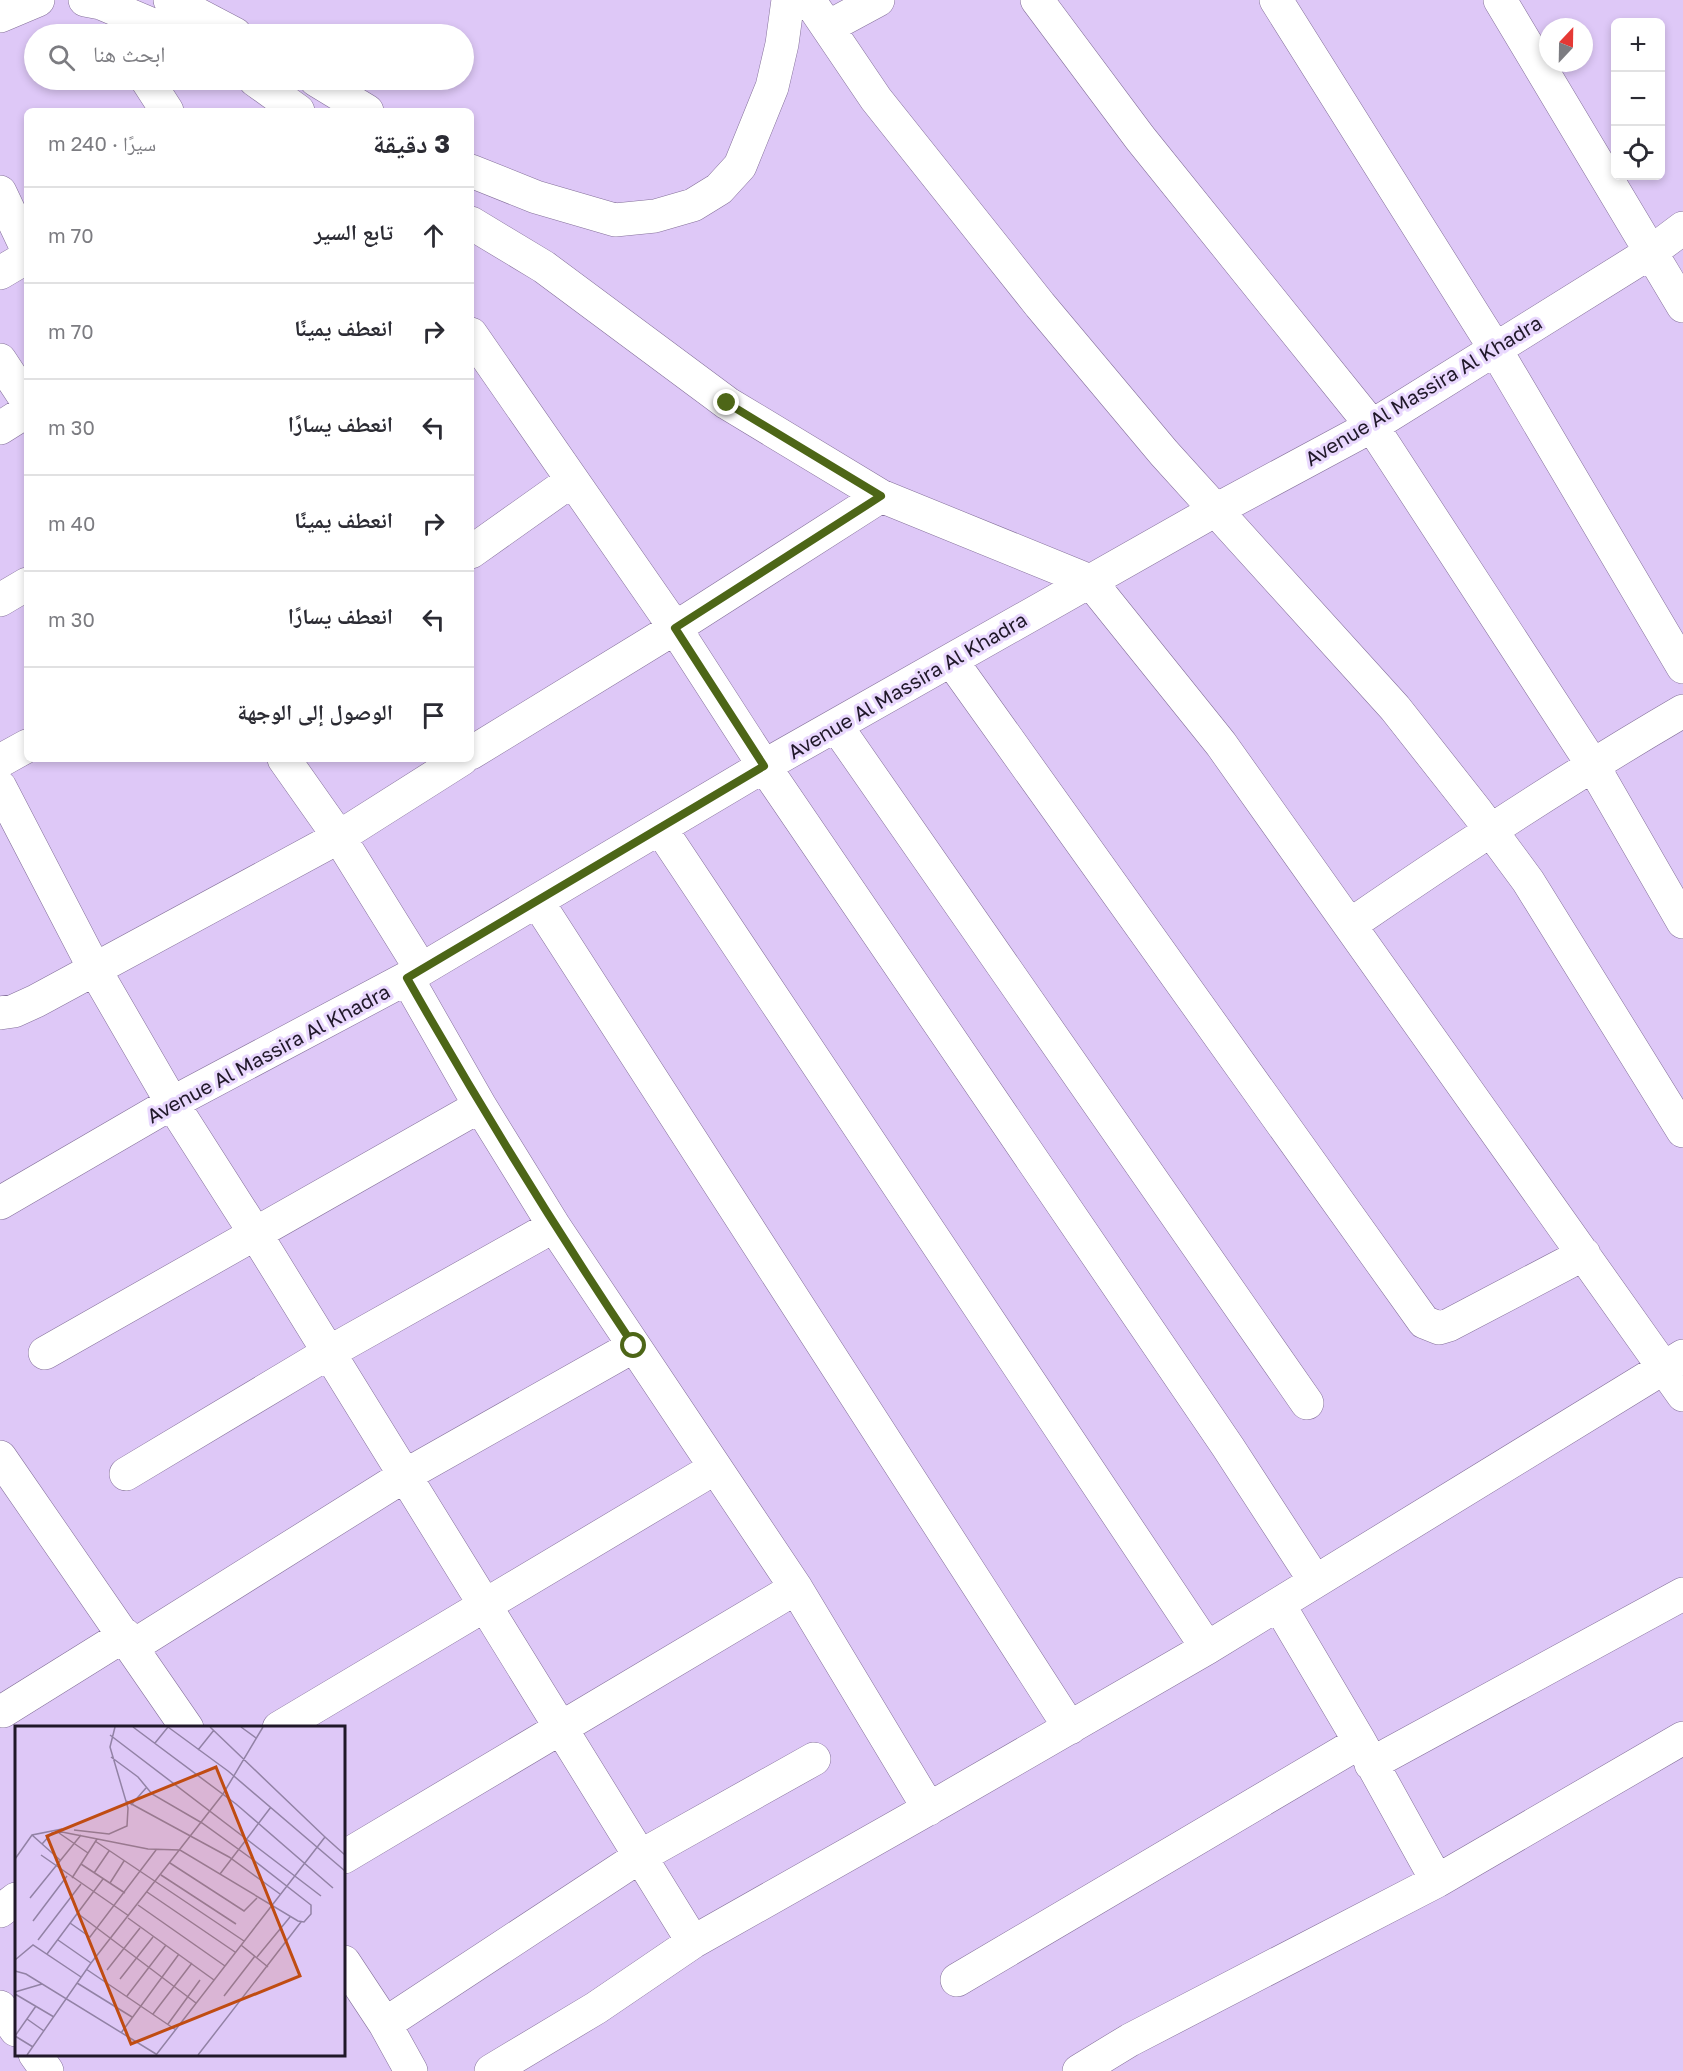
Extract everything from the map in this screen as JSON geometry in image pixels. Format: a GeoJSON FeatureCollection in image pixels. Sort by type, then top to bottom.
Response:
{"type":"FeatureCollection","features":[{"type":"Feature","properties":{"kind":"street"},"geometry":{"type":"LineString","coordinates":[[0,15],[38,0]]}},
{"type":"Feature","properties":{"kind":"street"},"geometry":{"type":"LineString","coordinates":[[170,0],[216,24]]}},
{"type":"Feature","properties":{"kind":"street"},"geometry":{"type":"LineString","coordinates":[[474,172],[536,197],[615,220],[656,216],[693,205],[719,189],[740,166],[772,87],[782,44],[788,0]]}},
{"type":"Feature","properties":{"kind":"street"},"geometry":{"type":"LineString","coordinates":[[809,0],[876,99],[1040,305],[1214,511],[1293,592],[1395,708],[1528,881],[1683,1131]]}},
{"type":"Feature","properties":{"kind":"street"},"geometry":{"type":"LineString","coordinates":[[828,27],[878,0]]}},
{"type":"Feature","properties":{"kind":"street"},"geometry":{"type":"LineString","coordinates":[[1037,0],[1140,138],[1372,426],[1592,764],[1683,922]]}},
{"type":"Feature","properties":{"kind":"street"},"geometry":{"type":"LineString","coordinates":[[1276,0],[1494,347],[1683,667]]}},
{"type":"Feature","properties":{"kind":"street"},"geometry":{"type":"LineString","coordinates":[[1500,0],[1683,306]]}},
{"type":"Feature","properties":{"kind":"street"},"geometry":{"type":"LineString","coordinates":[[93,2],[112,24]]}},
{"type":"Feature","properties":{"kind":"street"},"geometry":{"type":"LineString","coordinates":[[93,2],[149,24]]}},
{"type":"Feature","properties":{"kind":"street"},"geometry":{"type":"LineString","coordinates":[[153,90],[164,108]]}},
{"type":"Feature","properties":{"kind":"street"},"geometry":{"type":"LineString","coordinates":[[267,90],[289,108]]}},
{"type":"Feature","properties":{"kind":"street"},"geometry":{"type":"LineString","coordinates":[[332,90],[362,108]]}},
{"type":"Feature","properties":{"kind":"street"},"geometry":{"type":"LineString","coordinates":[[0,192],[24,243]]}},
{"type":"Feature","properties":{"kind":"street"},"geometry":{"type":"LineString","coordinates":[[474,224],[544,267],[727,403],[881,496],[1090,581],[1221,744],[1584,1254],[1672,1362],[1683,1395]]}},
{"type":"Feature","properties":{"kind":"street","name":"Avenue Al Massira Al Khadra"},"geometry":{"type":"LineString","coordinates":[[0,1203],[172,1103],[414,973],[764,766],[837,727],[1090,581],[1372,426],[1494,347],[1651,252],[1683,228]]}},
{"type":"Feature","properties":{"kind":"street"},"geometry":{"type":"LineString","coordinates":[[0,273],[24,258]]}},
{"type":"Feature","properties":{"kind":"street"},"geometry":{"type":"LineString","coordinates":[[474,343],[675,628],[764,766],[1228,1447],[1315,1581]]}},
{"type":"Feature","properties":{"kind":"street"},"geometry":{"type":"LineString","coordinates":[[0,360],[24,396]]}},
{"type":"Feature","properties":{"kind":"street"},"geometry":{"type":"LineString","coordinates":[[0,428],[24,413]]}},
{"type":"Feature","properties":{"kind":"street"},"geometry":{"type":"LineString","coordinates":[[474,550],[571,481]]}},
{"type":"Feature","properties":{"kind":"street"},"geometry":{"type":"LineString","coordinates":[[474,751],[675,628],[881,496]]}},
{"type":"Feature","properties":{"kind":"street"},"geometry":{"type":"LineString","coordinates":[[0,600],[24,586]]}},
{"type":"Feature","properties":{"kind":"street"},"geometry":{"type":"LineString","coordinates":[[951,660],[1424,1322],[1431,1327],[1449,1324],[1584,1254]]}},
{"type":"Feature","properties":{"kind":"street"},"geometry":{"type":"LineString","coordinates":[[1350,925],[1489,830],[1592,764],[1683,711]]}},
{"type":"Feature","properties":{"kind":"street"},"geometry":{"type":"LineString","coordinates":[[837,727],[1307,1403]]}},
{"type":"Feature","properties":{"kind":"street"},"geometry":{"type":"LineString","coordinates":[[0,761],[24,748]]}},
{"type":"Feature","properties":{"kind":"street"},"geometry":{"type":"LineString","coordinates":[[286,762],[339,837],[414,973],[480,1106],[554,1226],[796,1588],[929,1809]]}},
{"type":"Feature","properties":{"kind":"street"},"geometry":{"type":"LineString","coordinates":[[0,1012],[14,1011],[36,1001],[339,837],[457,762]]}},
{"type":"Feature","properties":{"kind":"street"},"geometry":{"type":"LineString","coordinates":[[0,787],[95,970],[172,1103],[255,1233],[693,1941]]}},
{"type":"Feature","properties":{"kind":"street"},"geometry":{"type":"LineString","coordinates":[[660,828],[1207,1648]]}},
{"type":"Feature","properties":{"kind":"street"},"geometry":{"type":"LineString","coordinates":[[537,901],[1070,1728]]}},
{"type":"Feature","properties":{"kind":"street"},"geometry":{"type":"LineString","coordinates":[[45,1353],[480,1106]]}},
{"type":"Feature","properties":{"kind":"street"},"geometry":{"type":"LineString","coordinates":[[126,1474],[328,1353],[554,1226]]}},
{"type":"Feature","properties":{"kind":"street"},"geometry":{"type":"LineString","coordinates":[[6,1716],[404,1476],[634,1346]]}},
{"type":"Feature","properties":{"kind":"street"},"geometry":{"type":"LineString","coordinates":[[491,2071],[596,2008],[693,1941],[929,1809],[1207,1648],[1672,1362]]}},
{"type":"Feature","properties":{"kind":"street"},"geometry":{"type":"LineString","coordinates":[[0,1457],[186,1726]]}},
{"type":"Feature","properties":{"kind":"street"},"geometry":{"type":"LineString","coordinates":[[282,1726],[715,1468]]}},
{"type":"Feature","properties":{"kind":"street"},"geometry":{"type":"LineString","coordinates":[[345,1856],[561,1730],[796,1588]]}},
{"type":"Feature","properties":{"kind":"street"},"geometry":{"type":"LineString","coordinates":[[957,1980],[1366,1753],[1683,1594]]}},
{"type":"Feature","properties":{"kind":"street"},"geometry":{"type":"LineString","coordinates":[[1279,1605],[1366,1753],[1437,1881]]}},
{"type":"Feature","properties":{"kind":"street"},"geometry":{"type":"LineString","coordinates":[[1079,2071],[1130,2040],[1437,1881],[1683,1738]]}},
{"type":"Feature","properties":{"kind":"street"},"geometry":{"type":"LineString","coordinates":[[385,2024],[639,1857],[814,1759]]}},
{"type":"Feature","properties":{"kind":"street"},"geometry":{"type":"LineString","coordinates":[[0,1911],[15,1900]]}},
{"type":"Feature","properties":{"kind":"street"},"geometry":{"type":"LineString","coordinates":[[345,1964],[385,2024],[411,2071]]}},
{"type":"Feature","properties":{"kind":"street"},"geometry":{"type":"LineString","coordinates":[[0,2007],[15,2029]]}},
{"type":"Feature","properties":{"kind":"street"},"geometry":{"type":"LineString","coordinates":[[36,2056],[47,2071]]}},
{"type":"Feature","properties":{"kind":"route"},"geometry":{"type":"LineString","coordinates":[[634,1346],[554,1226],[480,1106],[407,978],[764,766],[675,628],[881,496],[727,403]]}}]}
